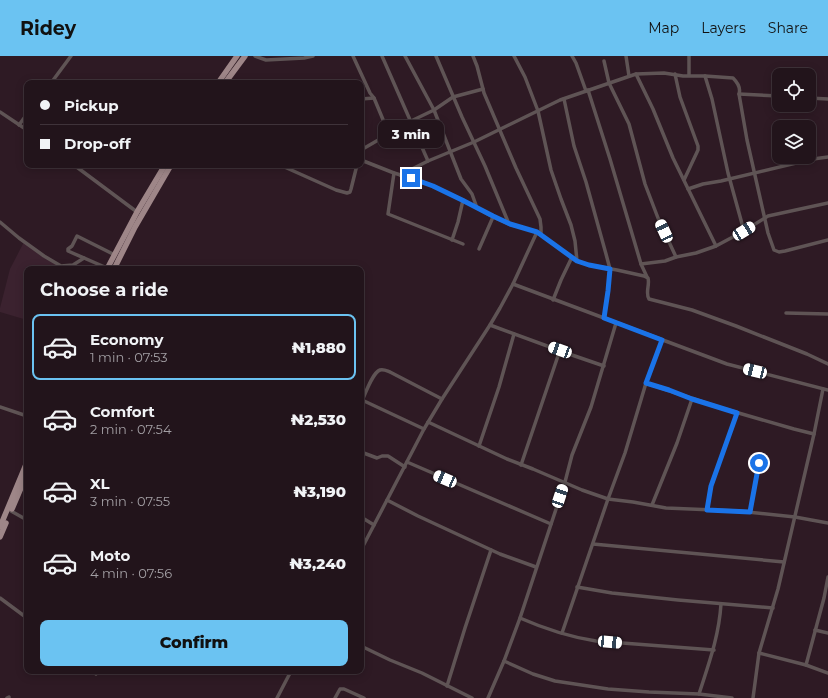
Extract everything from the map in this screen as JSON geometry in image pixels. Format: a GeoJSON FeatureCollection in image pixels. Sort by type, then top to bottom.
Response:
{"type":"FeatureCollection","features":[{"type":"Feature","properties":{"kind":"main road"},"geometry":{"type":"LineString","coordinates":[[220,80],[237,56]]}},
{"type":"Feature","properties":{"kind":"main road"},"geometry":{"type":"LineString","coordinates":[[227,80],[246,56]]}},
{"type":"Feature","properties":{"kind":"main road"},"geometry":{"type":"LineString","coordinates":[[112,266],[115,255],[137,212],[163,168]]}},
{"type":"Feature","properties":{"kind":"main road"},"geometry":{"type":"LineString","coordinates":[[112,266],[169,168]]}},
{"type":"Feature","properties":{"kind":"main road"},"geometry":{"type":"LineString","coordinates":[[0,527],[24,470]]}},
{"type":"Feature","properties":{"kind":"main road"},"geometry":{"type":"LineString","coordinates":[[0,537],[24,481]]}},
{"type":"Feature","properties":{"kind":"street"},"geometry":{"type":"LineString","coordinates":[[53,80],[71,56]]}},
{"type":"Feature","properties":{"kind":"street"},"geometry":{"type":"LineString","coordinates":[[255,56],[266,60],[304,58],[313,56]]}},
{"type":"Feature","properties":{"kind":"street"},"geometry":{"type":"LineString","coordinates":[[353,56],[370,93],[374,98],[389,134]]}},
{"type":"Feature","properties":{"kind":"street"},"geometry":{"type":"LineString","coordinates":[[382,56],[428,161]]}},
{"type":"Feature","properties":{"kind":"street"},"geometry":{"type":"LineString","coordinates":[[406,56],[434,110],[461,179],[472,194],[477,208]]}},
{"type":"Feature","properties":{"kind":"street"},"geometry":{"type":"LineString","coordinates":[[436,56],[510,224]]}},
{"type":"Feature","properties":{"kind":"street"},"geometry":{"type":"LineString","coordinates":[[364,544],[424,429],[442,398],[490,325],[513,284],[541,227],[540,219],[484,93],[473,56]]}},
{"type":"Feature","properties":{"kind":"street"},"geometry":{"type":"LineString","coordinates":[[514,56],[525,77],[538,112],[552,170],[571,225],[575,241],[577,261]]}},
{"type":"Feature","properties":{"kind":"street"},"geometry":{"type":"LineString","coordinates":[[572,56],[587,90],[610,159],[641,264],[648,278],[648,298],[692,310],[736,326],[807,354],[828,364]]}},
{"type":"Feature","properties":{"kind":"street"},"geometry":{"type":"LineString","coordinates":[[626,56],[629,76]]}},
{"type":"Feature","properties":{"kind":"street"},"geometry":{"type":"LineString","coordinates":[[688,56],[689,75]]}},
{"type":"Feature","properties":{"kind":"street"},"geometry":{"type":"LineString","coordinates":[[604,61],[610,83],[628,124],[645,184],[658,218],[676,257]]}},
{"type":"Feature","properties":{"kind":"street"},"geometry":{"type":"LineString","coordinates":[[400,175],[428,161],[500,130],[564,99],[629,76],[636,74],[664,73],[683,76],[689,75],[733,78],[737,82],[740,92],[739,94],[747,140],[768,232],[774,250],[779,252],[785,251],[828,240]]}},
{"type":"Feature","properties":{"kind":"street"},"geometry":{"type":"LineString","coordinates":[[636,74],[673,158],[716,246]]}},
{"type":"Feature","properties":{"kind":"street"},"geometry":{"type":"LineString","coordinates":[[676,74],[680,96],[698,146],[698,150],[684,180]]}},
{"type":"Feature","properties":{"kind":"street"},"geometry":{"type":"LineString","coordinates":[[705,76],[712,99],[729,178],[744,231]]}},
{"type":"Feature","properties":{"kind":"street"},"geometry":{"type":"LineString","coordinates":[[364,148],[411,121],[434,110],[454,97],[484,89]]}},
{"type":"Feature","properties":{"kind":"street"},"geometry":{"type":"LineString","coordinates":[[739,94],[772,96]]}},
{"type":"Feature","properties":{"kind":"street"},"geometry":{"type":"LineString","coordinates":[[364,99],[374,98]]}},
{"type":"Feature","properties":{"kind":"street"},"geometry":{"type":"LineString","coordinates":[[816,98],[828,99]]}},
{"type":"Feature","properties":{"kind":"street"},"geometry":{"type":"LineString","coordinates":[[564,99],[574,146],[586,182],[610,269],[604,318]]}},
{"type":"Feature","properties":{"kind":"street"},"geometry":{"type":"LineString","coordinates":[[0,112],[24,128]]}},
{"type":"Feature","properties":{"kind":"street"},"geometry":{"type":"LineString","coordinates":[[19,124],[24,118]]}},
{"type":"Feature","properties":{"kind":"street"},"geometry":{"type":"LineString","coordinates":[[688,189],[754,172],[828,157]]}},
{"type":"Feature","properties":{"kind":"street"},"geometry":{"type":"LineString","coordinates":[[364,161],[394,173],[421,181],[510,224],[539,233],[577,261],[648,278]]}},
{"type":"Feature","properties":{"kind":"street"},"geometry":{"type":"LineString","coordinates":[[78,168],[137,212]]}},
{"type":"Feature","properties":{"kind":"street"},"geometry":{"type":"LineString","coordinates":[[287,168],[336,190],[347,193],[350,192],[356,168]]}},
{"type":"Feature","properties":{"kind":"street"},"geometry":{"type":"LineString","coordinates":[[394,173],[388,214],[463,244]]}},
{"type":"Feature","properties":{"kind":"street"},"geometry":{"type":"LineString","coordinates":[[452,240],[458,222],[462,200]]}},
{"type":"Feature","properties":{"kind":"street"},"geometry":{"type":"LineString","coordinates":[[641,264],[665,261],[696,253],[716,246],[765,218],[828,203]]}},
{"type":"Feature","properties":{"kind":"street"},"geometry":{"type":"LineString","coordinates":[[479,248],[493,216]]}},
{"type":"Feature","properties":{"kind":"street"},"geometry":{"type":"LineString","coordinates":[[0,222],[19,238],[61,266],[73,266],[84,258]]}},
{"type":"Feature","properties":{"kind":"street"},"geometry":{"type":"LineString","coordinates":[[106,266],[68,251],[76,236],[115,255]]}},
{"type":"Feature","properties":{"kind":"street"},"geometry":{"type":"LineString","coordinates":[[553,300],[572,257]]}},
{"type":"Feature","properties":{"kind":"street"},"geometry":{"type":"LineString","coordinates":[[513,284],[727,364],[828,390]]}},
{"type":"Feature","properties":{"kind":"street"},"geometry":{"type":"LineString","coordinates":[[786,312],[828,314]]}},
{"type":"Feature","properties":{"kind":"street"},"geometry":{"type":"LineString","coordinates":[[488,698],[520,618],[565,482],[572,455],[591,408],[616,323]]}},
{"type":"Feature","properties":{"kind":"street"},"geometry":{"type":"LineString","coordinates":[[490,325],[604,366]]}},
{"type":"Feature","properties":{"kind":"street"},"geometry":{"type":"LineString","coordinates":[[479,446],[499,387],[514,334]]}},
{"type":"Feature","properties":{"kind":"street"},"geometry":{"type":"LineString","coordinates":[[562,633],[608,499],[626,453],[646,383],[662,340]]}},
{"type":"Feature","properties":{"kind":"street"},"geometry":{"type":"LineString","coordinates":[[521,465],[560,350]]}},
{"type":"Feature","properties":{"kind":"street"},"geometry":{"type":"LineString","coordinates":[[364,397],[374,374],[380,370],[384,370],[442,398]]}},
{"type":"Feature","properties":{"kind":"street"},"geometry":{"type":"LineString","coordinates":[[646,383],[737,413],[814,434]]}},
{"type":"Feature","properties":{"kind":"street"},"geometry":{"type":"LineString","coordinates":[[752,698],[760,653],[773,608],[795,516],[823,389]]}},
{"type":"Feature","properties":{"kind":"street"},"geometry":{"type":"LineString","coordinates":[[652,505],[677,444],[692,399]]}},
{"type":"Feature","properties":{"kind":"street"},"geometry":{"type":"LineString","coordinates":[[364,403],[424,429]]}},
{"type":"Feature","properties":{"kind":"street"},"geometry":{"type":"LineString","coordinates":[[0,407],[24,415]]}},
{"type":"Feature","properties":{"kind":"street"},"geometry":{"type":"LineString","coordinates":[[707,510],[711,486],[737,413]]}},
{"type":"Feature","properties":{"kind":"street"},"geometry":{"type":"LineString","coordinates":[[428,422],[521,465],[608,499],[666,508],[750,512],[795,516],[828,523]]}},
{"type":"Feature","properties":{"kind":"street"},"geometry":{"type":"LineString","coordinates":[[364,453],[377,458],[388,456],[405,467]]}},
{"type":"Feature","properties":{"kind":"street"},"geometry":{"type":"LineString","coordinates":[[407,462],[551,524]]}},
{"type":"Feature","properties":{"kind":"street"},"geometry":{"type":"LineString","coordinates":[[750,512],[759,463]]}},
{"type":"Feature","properties":{"kind":"street"},"geometry":{"type":"LineString","coordinates":[[386,500],[491,550],[536,567]]}},
{"type":"Feature","properties":{"kind":"street"},"geometry":{"type":"LineString","coordinates":[[11,511],[24,518]]}},
{"type":"Feature","properties":{"kind":"street"},"geometry":{"type":"LineString","coordinates":[[364,519],[374,525]]}},
{"type":"Feature","properties":{"kind":"street"},"geometry":{"type":"LineString","coordinates":[[593,544],[784,562]]}},
{"type":"Feature","properties":{"kind":"street"},"geometry":{"type":"LineString","coordinates":[[447,686],[491,550]]}},
{"type":"Feature","properties":{"kind":"street"},"geometry":{"type":"LineString","coordinates":[[806,665],[828,577]]}},
{"type":"Feature","properties":{"kind":"street"},"geometry":{"type":"LineString","coordinates":[[577,587],[612,593],[773,608]]}},
{"type":"Feature","properties":{"kind":"street"},"geometry":{"type":"LineString","coordinates":[[0,598],[24,616]]}},
{"type":"Feature","properties":{"kind":"street"},"geometry":{"type":"LineString","coordinates":[[699,694],[714,650],[720,619],[721,604]]}},
{"type":"Feature","properties":{"kind":"street"},"geometry":{"type":"LineString","coordinates":[[520,618],[578,638],[596,641],[714,650]]}},
{"type":"Feature","properties":{"kind":"street"},"geometry":{"type":"LineString","coordinates":[[815,630],[828,633]]}},
{"type":"Feature","properties":{"kind":"street"},"geometry":{"type":"LineString","coordinates":[[364,647],[422,673],[472,698]]}},
{"type":"Feature","properties":{"kind":"street"},"geometry":{"type":"LineString","coordinates":[[760,653],[806,665],[828,673]]}},
{"type":"Feature","properties":{"kind":"street"},"geometry":{"type":"LineString","coordinates":[[504,661],[533,674],[555,681],[608,688],[650,692],[699,694],[732,698]]}},
{"type":"Feature","properties":{"kind":"street"},"geometry":{"type":"LineString","coordinates":[[277,698],[290,674]]}},
{"type":"Feature","properties":{"kind":"street"},"geometry":{"type":"LineString","coordinates":[[335,698],[340,689],[344,688],[364,698]]}},
{"type":"Feature","properties":{"kind":"shaded area"},"geometry":{"type":"Polygon","coordinates":[[[24,242],[58,266],[24,266],[24,319],[0,312],[10,269],[24,242]]]}},
{"type":"Feature","properties":{"kind":"route"},"geometry":{"type":"LineString","coordinates":[[411,178],[433,186],[510,224],[537,232],[577,261],[610,269],[604,318],[662,340],[646,383],[737,413],[711,486],[707,510],[750,512],[759,463]]}}]}
